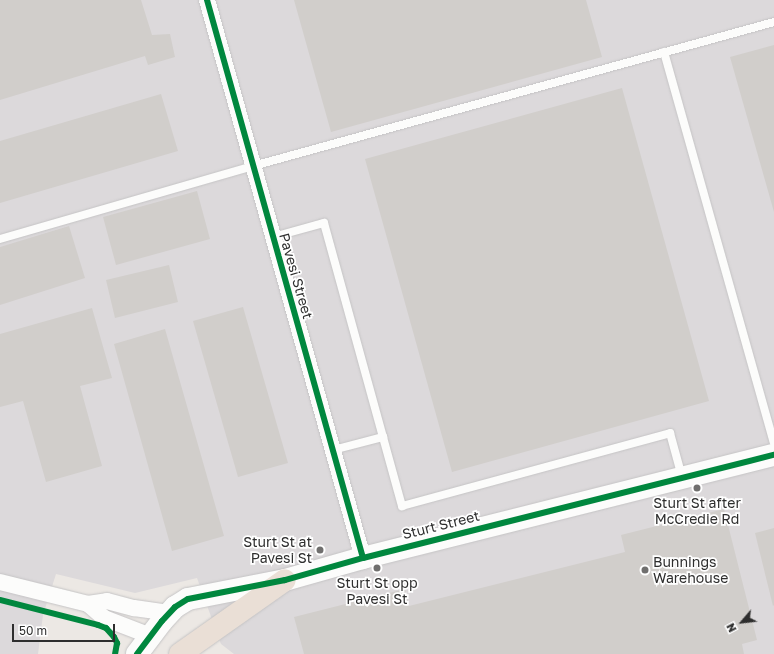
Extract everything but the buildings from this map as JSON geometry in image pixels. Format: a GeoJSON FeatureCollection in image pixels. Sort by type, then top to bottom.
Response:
{"type":"FeatureCollection","features":[{"type":"Feature","properties":{"kind":"highway"},"geometry":{"type":"LineString","coordinates":[[180,654],[285,580]]}},
{"type":"Feature","properties":{"kind":"street","name":"Pavesi Street"},"geometry":{"type":"LineString","coordinates":[[207,0],[363,558]]}},
{"type":"Feature","properties":{"kind":"street","name":"Sturt Street"},"geometry":{"type":"LineString","coordinates":[[137,654],[151,645],[169,613],[188,599],[285,580],[363,558],[774,455]]}},
{"type":"Feature","properties":{"kind":"street"},"geometry":{"type":"LineString","coordinates":[[0,582],[88,604],[107,601],[134,608],[169,613]]}},
{"type":"Feature","properties":{"kind":"street"},"geometry":{"type":"LineString","coordinates":[[88,604],[104,618],[151,645]]}},
{"type":"Feature","properties":{"kind":"lane"},"geometry":{"type":"LineString","coordinates":[[0,239],[253,166],[774,22]]}},
{"type":"Feature","properties":{"kind":"lane"},"geometry":{"type":"LineString","coordinates":[[664,52],[774,443]]}},
{"type":"Feature","properties":{"kind":"lane"},"geometry":{"type":"LineString","coordinates":[[273,236],[324,223],[402,506],[670,433],[682,477]]}},
{"type":"Feature","properties":{"kind":"lane"},"geometry":{"type":"LineString","coordinates":[[333,450],[383,437]]}},
{"type":"Feature","properties":{"kind":"shaded area"},"geometry":{"type":"Polygon","coordinates":[[[0,0],[774,0],[774,654],[234,654],[221,644],[197,578],[135,593],[56,574],[43,615],[38,654],[0,654],[0,0]]]}},
{"type":"Feature","properties":{"kind":"cycle path"},"geometry":{"type":"LineString","coordinates":[[207,0],[363,558]]}},
{"type":"Feature","properties":{"kind":"cycle path"},"geometry":{"type":"LineString","coordinates":[[137,654],[162,621],[175,607],[188,599],[285,580],[363,558],[774,455]]}},
{"type":"Feature","properties":{"kind":"cycle path"},"geometry":{"type":"LineString","coordinates":[[0,600],[106,628],[117,643],[115,654]]}},
{"type":"Feature","properties":{"kind":"place","name":"Sturt St after McCredie Rd"},"geometry":{"type":"Point","coordinates":[697,488]}},
{"type":"Feature","properties":{"kind":"place","name":"Sturt St at Pavesi St"},"geometry":{"type":"Point","coordinates":[320,550]}},
{"type":"Feature","properties":{"kind":"place","name":"Sturt St opp Pavesi St"},"geometry":{"type":"Point","coordinates":[377,568]}},
{"type":"Feature","properties":{"kind":"place","name":"Bunnings Warehouse"},"geometry":{"type":"Point","coordinates":[645,570]}}]}
